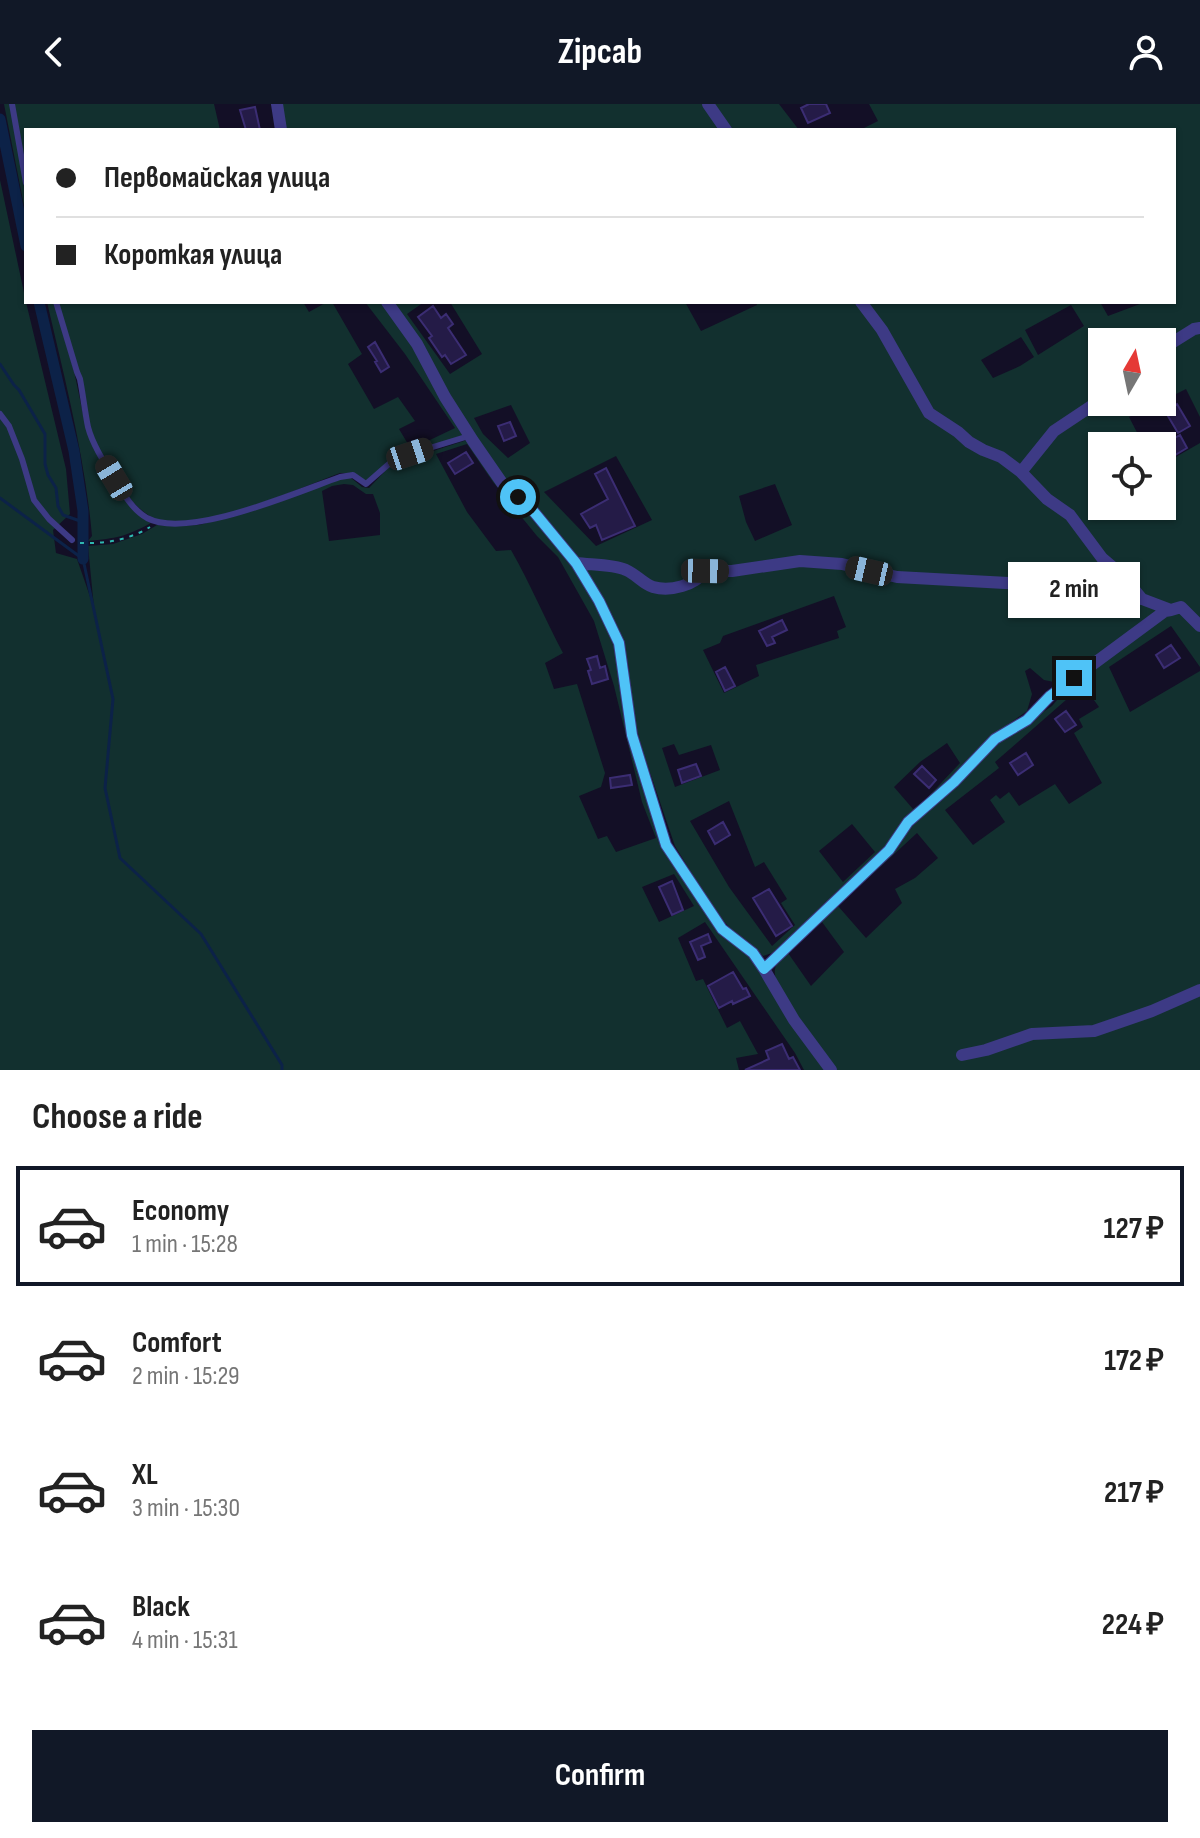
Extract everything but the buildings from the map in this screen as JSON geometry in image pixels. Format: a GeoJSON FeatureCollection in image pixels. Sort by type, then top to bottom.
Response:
{"type":"FeatureCollection","features":[{"type":"Feature","properties":{"kind":"street"},"geometry":{"type":"LineString","coordinates":[[277,104],[281,128]]}},
{"type":"Feature","properties":{"kind":"street"},"geometry":{"type":"LineString","coordinates":[[708,104],[725,128]]}},
{"type":"Feature","properties":{"kind":"street"},"geometry":{"type":"LineString","coordinates":[[388,304],[417,344],[445,397],[502,483],[534,512],[576,563],[599,601],[619,643],[632,735],[666,845],[722,929],[753,953],[794,1020],[831,1070]]}},
{"type":"Feature","properties":{"kind":"street"},"geometry":{"type":"LineString","coordinates":[[862,304],[882,330],[929,413],[969,442],[1001,457],[1021,472],[1047,499],[1070,515],[1102,558],[1122,575],[1142,599]]}},
{"type":"Feature","properties":{"kind":"street"},"geometry":{"type":"LineString","coordinates":[[1176,340],[1200,328]]}},
{"type":"Feature","properties":{"kind":"street"},"geometry":{"type":"LineString","coordinates":[[1021,472],[1054,431],[1088,408]]}},
{"type":"Feature","properties":{"kind":"street"},"geometry":{"type":"LineString","coordinates":[[576,563],[611,565],[627,570],[651,587],[663,588],[680,587],[699,580],[705,571],[732,571],[800,561],[842,564],[897,577],[1025,584],[1056,592],[1107,594],[1142,599],[1171,610]]}},
{"type":"Feature","properties":{"kind":"street"},"geometry":{"type":"LineString","coordinates":[[764,969],[889,850],[908,822],[954,782],[995,739],[1027,720],[1050,696],[1165,611],[1181,607],[1200,626]]}},
{"type":"Feature","properties":{"kind":"street"},"geometry":{"type":"LineString","coordinates":[[962,1055],[1032,1034],[1094,1031],[1200,990]]}},
{"type":"Feature","properties":{"kind":"lane"},"geometry":{"type":"LineString","coordinates":[[12,104],[24,172]]}},
{"type":"Feature","properties":{"kind":"lane"},"geometry":{"type":"LineString","coordinates":[[57,304],[80,379],[89,430],[126,499],[146,518],[171,524],[197,523],[236,513],[340,477],[353,475],[366,484],[390,463],[469,436]]}},
{"type":"Feature","properties":{"kind":"lane"},"geometry":{"type":"LineString","coordinates":[[0,414],[9,426],[34,500],[72,540]]}},
{"type":"Feature","properties":{"kind":"path"},"geometry":{"type":"LineString","coordinates":[[72,540],[80,543],[112,542],[142,532],[156,521]]}},
{"type":"Feature","properties":{"kind":"green space"},"geometry":{"type":"Polygon","coordinates":[[[4,104],[11,104],[24,185],[24,206],[4,104]]]}},
{"type":"Feature","properties":{"kind":"green space"},"geometry":{"type":"Polygon","coordinates":[[[14,104],[214,104],[220,128],[24,128],[24,159],[14,104]]]}},
{"type":"Feature","properties":{"kind":"green space"},"geometry":{"type":"Polygon","coordinates":[[[280,104],[779,104],[797,128],[284,128],[280,104]]]}},
{"type":"Feature","properties":{"kind":"green space"},"geometry":{"type":"Polygon","coordinates":[[[869,104],[1200,104],[1200,417],[1186,389],[1176,394],[1176,328],[1088,328],[1088,416],[1131,416],[1137,432],[1088,432],[1088,520],[1176,520],[1176,457],[1200,443],[1200,667],[1171,626],[1109,667],[1130,712],[1200,671],[1200,988],[1152,1010],[1093,1030],[1032,1033],[957,1055],[959,1058],[990,1051],[1038,1035],[1095,1033],[1154,1013],[1200,992],[1200,1070],[836,1070],[798,1021],[781,992],[776,979],[778,961],[893,850],[911,825],[945,796],[992,747],[1052,706],[1067,688],[1163,617],[1158,610],[1059,683],[1044,680],[1030,668],[1025,671],[1032,694],[1027,711],[992,736],[951,780],[907,820],[884,851],[772,953],[763,956],[715,912],[675,846],[633,717],[629,668],[622,642],[600,596],[577,560],[535,508],[498,472],[391,304],[421,304],[407,314],[450,374],[482,354],[451,304],[686,304],[701,331],[757,304],[1101,304],[1108,316],[1140,304],[1176,304],[1176,128],[864,128],[878,121],[869,104]],[[1071,305],[1025,330],[1038,355],[1084,326],[1071,305]],[[1021,337],[981,360],[993,378],[1034,357],[1021,337]],[[511,405],[474,418],[483,434],[508,458],[530,443],[511,405]],[[616,456],[544,492],[596,546],[652,520],[616,456]],[[775,484],[739,496],[755,541],[792,525],[775,484]],[[834,596],[723,636],[720,643],[703,650],[724,693],[759,676],[756,665],[839,638],[837,631],[846,627],[834,596]],[[1083,685],[995,762],[999,768],[945,810],[973,845],[1005,822],[990,800],[996,795],[1000,799],[1009,792],[1019,806],[1055,784],[1069,804],[1102,783],[1074,733],[1083,727],[1079,719],[1099,707],[1083,685]],[[947,743],[920,762],[894,787],[913,809],[960,763],[947,743]],[[674,744],[662,748],[675,787],[720,770],[711,745],[679,755],[674,744]],[[729,801],[690,821],[729,887],[772,946],[795,925],[781,903],[787,899],[764,862],[755,867],[729,801]],[[852,824],[819,851],[843,882],[875,852],[852,824]],[[917,833],[838,906],[866,938],[902,903],[895,889],[915,878],[938,858],[917,833]],[[822,922],[788,953],[811,986],[844,952],[822,922]]]}},
{"type":"Feature","properties":{"kind":"green space"},"geometry":{"type":"Polygon","coordinates":[[[0,180],[24,304],[26,304],[66,469],[70,514],[53,530],[56,553],[77,559],[94,608],[88,546],[113,544],[157,525],[199,525],[247,512],[339,479],[350,477],[362,487],[369,488],[388,468],[399,462],[467,440],[533,513],[596,603],[615,645],[664,846],[689,884],[752,956],[826,1070],[804,1070],[705,922],[678,938],[696,981],[703,979],[727,1028],[740,1021],[758,1054],[736,1058],[739,1070],[0,1070],[0,180]],[[467,444],[436,454],[467,512],[496,551],[511,550],[525,575],[563,653],[545,663],[554,689],[577,684],[605,773],[601,787],[579,796],[598,839],[607,836],[616,852],[656,838],[642,802],[614,686],[594,621],[558,557],[493,482],[467,444]],[[353,485],[332,486],[322,491],[329,541],[380,535],[380,513],[373,494],[366,494],[353,485]],[[674,874],[642,887],[659,922],[694,906],[674,874]]]}},
{"type":"Feature","properties":{"kind":"green space"},"geometry":{"type":"Polygon","coordinates":[[[47,304],[55,304],[86,428],[137,513],[151,523],[114,538],[88,541],[92,536],[74,419],[47,304]]]}},
{"type":"Feature","properties":{"kind":"green space"},"geometry":{"type":"Polygon","coordinates":[[[58,304],[304,304],[309,312],[323,304],[333,304],[362,354],[348,364],[374,409],[398,397],[415,421],[399,429],[411,449],[455,428],[367,304],[384,304],[415,345],[465,435],[403,455],[367,481],[349,473],[340,473],[228,513],[182,522],[163,521],[151,517],[128,497],[101,453],[85,412],[58,304]]]}},
{"type":"Feature","properties":{"kind":"waterway"},"geometry":{"type":"LineString","coordinates":[[0,119],[24,236]]}},
{"type":"Feature","properties":{"kind":"waterway"},"geometry":{"type":"LineString","coordinates":[[39,304],[74,451],[83,511],[83,559]]}},
{"type":"Feature","properties":{"kind":"waterway"},"geometry":{"type":"LineString","coordinates":[[0,364],[45,434],[45,464],[56,488],[58,506],[63,515],[83,522]]}},
{"type":"Feature","properties":{"kind":"waterway"},"geometry":{"type":"LineString","coordinates":[[0,498],[83,559],[113,699],[105,788],[120,858],[201,934],[282,1065],[282,1070]]}},
{"type":"Feature","properties":{"kind":"route"},"geometry":{"type":"LineString","coordinates":[[518,497],[576,563],[619,643],[632,735],[666,845],[722,929],[753,953],[764,969],[889,850],[908,822],[954,782],[995,739],[1027,720],[1050,696],[1074,678]]}}]}
